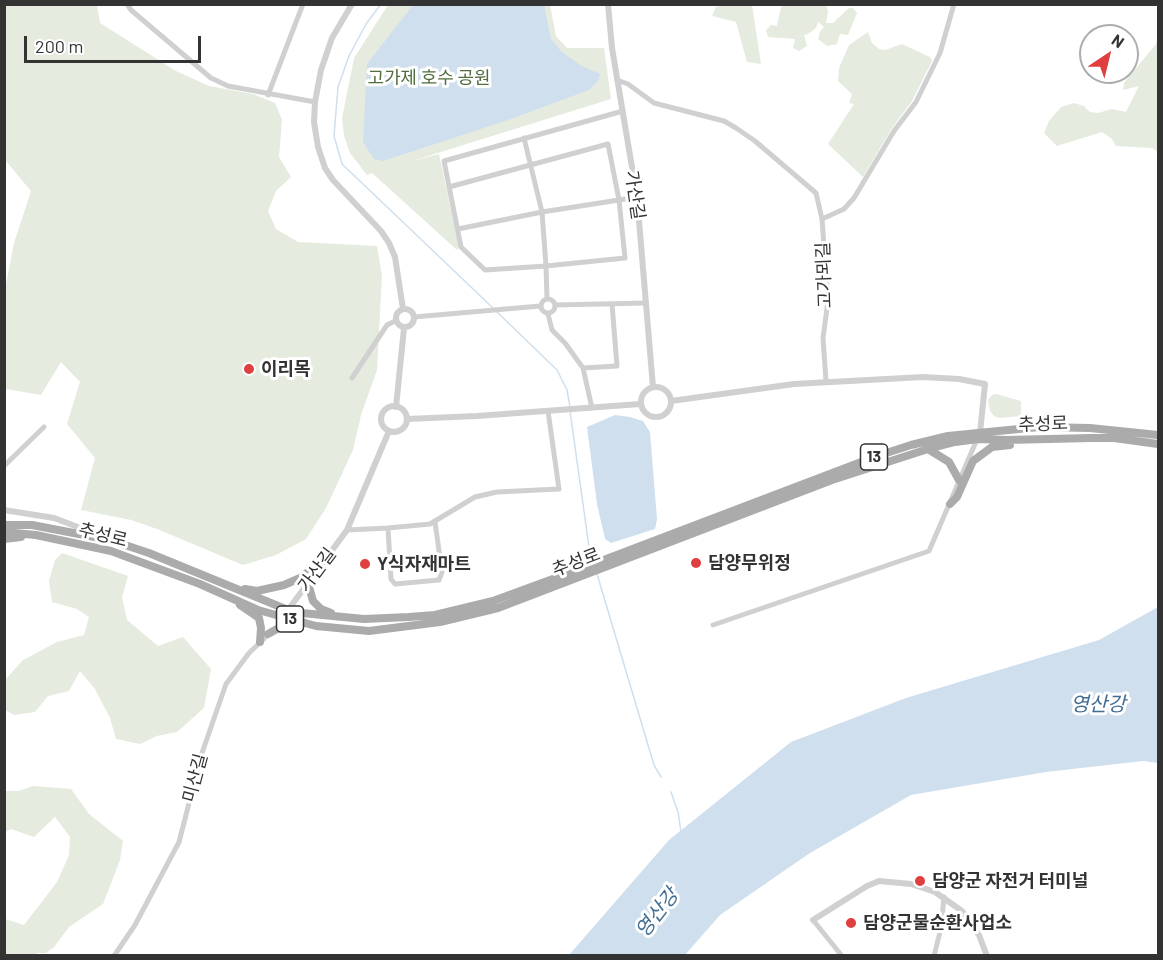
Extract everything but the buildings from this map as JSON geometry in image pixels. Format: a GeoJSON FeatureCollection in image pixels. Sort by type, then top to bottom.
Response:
{"type":"FeatureCollection","features":[{"type":"Feature","properties":{"kind":"main road","name":"추성로"},"geometry":{"type":"LineString","coordinates":[[4,525],[32,525],[110,540],[148,553],[231,588],[304,623],[369,631],[440,622],[498,608],[877,456],[911,445],[948,436],[979,436],[1064,427],[1158,435]]}},
{"type":"Feature","properties":{"kind":"main road","name":"추성로"},"geometry":{"type":"LineString","coordinates":[[606,563],[832,480],[928,449],[979,436],[1006,440],[1114,438],[1158,444]]}},
{"type":"Feature","properties":{"kind":"main road"},"geometry":{"type":"LineString","coordinates":[[950,504],[957,497],[973,461],[992,447],[1025,443],[1070,442],[1091,438]]}},
{"type":"Feature","properties":{"kind":"main road"},"geometry":{"type":"LineString","coordinates":[[928,449],[950,462],[959,480]]}},
{"type":"Feature","properties":{"kind":"main road","name":"추성로"},"geometry":{"type":"LineString","coordinates":[[4,532],[36,535],[111,551],[149,564],[258,610],[286,614],[302,613],[364,619],[435,615],[493,601],[581,573]]}},
{"type":"Feature","properties":{"kind":"main road"},"geometry":{"type":"LineString","coordinates":[[4,539],[36,535]]}},
{"type":"Feature","properties":{"kind":"main road"},"geometry":{"type":"LineString","coordinates":[[231,588],[257,591],[284,585],[300,578],[328,557]]}},
{"type":"Feature","properties":{"kind":"main road"},"geometry":{"type":"LineString","coordinates":[[308,583],[313,602],[321,609],[338,617]]}},
{"type":"Feature","properties":{"kind":"main road"},"geometry":{"type":"LineString","coordinates":[[232,599],[259,618],[260,642]]}},
{"type":"Feature","properties":{"kind":"main road"},"geometry":{"type":"LineString","coordinates":[[268,634],[284,625],[304,623]]}},
{"type":"Feature","properties":{"kind":"street"},"geometry":{"type":"LineString","coordinates":[[127,4],[211,78],[228,86],[315,102]]}},
{"type":"Feature","properties":{"kind":"street"},"geometry":{"type":"LineString","coordinates":[[268,95],[303,4]]}},
{"type":"Feature","properties":{"kind":"street"},"geometry":{"type":"LineString","coordinates":[[351,4],[332,38],[321,70],[314,122],[318,147],[325,168],[349,200],[381,231],[389,243],[395,257],[403,309]]}},
{"type":"Feature","properties":{"kind":"street","name":"가산길"},"geometry":{"type":"LineString","coordinates":[[608,4],[617,80],[637,197],[653,387]]}},
{"type":"Feature","properties":{"kind":"street","name":"고가뫼길"},"geometry":{"type":"LineString","coordinates":[[826,381],[823,338],[828,301],[822,219],[844,209],[854,198],[894,131],[916,102],[940,52],[954,4]]}},
{"type":"Feature","properties":{"kind":"street"},"geometry":{"type":"LineString","coordinates":[[617,80],[628,84],[654,103],[715,119],[736,128],[755,141],[816,193],[822,219]]}},
{"type":"Feature","properties":{"kind":"street"},"geometry":{"type":"LineString","coordinates":[[449,187],[608,144],[619,200],[625,258],[485,270],[461,247],[458,230],[449,187],[444,161],[623,111]]}},
{"type":"Feature","properties":{"kind":"street"},"geometry":{"type":"LineString","coordinates":[[524,138],[542,212],[547,299]]}},
{"type":"Feature","properties":{"kind":"street"},"geometry":{"type":"LineString","coordinates":[[458,230],[542,212],[637,197]]}},
{"type":"Feature","properties":{"kind":"street"},"geometry":{"type":"LineString","coordinates":[[414,317],[540,306],[547,299]]}},
{"type":"Feature","properties":{"kind":"street"},"geometry":{"type":"LineString","coordinates":[[547,299],[553,301],[555,305]]}},
{"type":"Feature","properties":{"kind":"street"},"geometry":{"type":"LineString","coordinates":[[555,305],[646,303]]}},
{"type":"Feature","properties":{"kind":"street"},"geometry":{"type":"LineString","coordinates":[[583,368],[616,366],[612,304]]}},
{"type":"Feature","properties":{"kind":"street"},"geometry":{"type":"LineString","coordinates":[[548,314],[554,310],[555,305]]}},
{"type":"Feature","properties":{"kind":"street"},"geometry":{"type":"LineString","coordinates":[[540,306],[542,311],[548,314],[552,330],[565,343],[583,368],[592,408]]}},
{"type":"Feature","properties":{"kind":"street"},"geometry":{"type":"LineString","coordinates":[[403,309],[412,312],[414,317],[411,325],[404,328]]}},
{"type":"Feature","properties":{"kind":"street"},"geometry":{"type":"LineString","coordinates":[[403,309],[396,314],[396,321],[404,328]]}},
{"type":"Feature","properties":{"kind":"street"},"geometry":{"type":"LineString","coordinates":[[352,378],[387,326],[396,321]]}},
{"type":"Feature","properties":{"kind":"street"},"geometry":{"type":"LineString","coordinates":[[396,407],[404,328]]}},
{"type":"Feature","properties":{"kind":"street"},"geometry":{"type":"LineString","coordinates":[[671,401],[715,396],[760,387],[826,381],[923,377],[958,379],[985,384],[979,436],[929,551],[713,625]]}},
{"type":"Feature","properties":{"kind":"street"},"geometry":{"type":"LineString","coordinates":[[653,387],[667,392],[671,401],[669,410],[658,418],[648,416],[640,404],[642,395],[653,387]]}},
{"type":"Feature","properties":{"kind":"street"},"geometry":{"type":"LineString","coordinates":[[407,419],[640,404]]}},
{"type":"Feature","properties":{"kind":"street"},"geometry":{"type":"LineString","coordinates":[[396,407],[404,411],[407,419],[401,430],[389,431],[382,426],[381,417],[385,410],[396,407]]}},
{"type":"Feature","properties":{"kind":"street"},"geometry":{"type":"LineString","coordinates":[[347,530],[435,522],[475,497],[497,492],[559,489],[548,411]]}},
{"type":"Feature","properties":{"kind":"street"},"geometry":{"type":"LineString","coordinates":[[4,466],[44,427]]}},
{"type":"Feature","properties":{"kind":"street","name":"가산길"},"geometry":{"type":"LineString","coordinates":[[286,614],[347,530],[389,431]]}},
{"type":"Feature","properties":{"kind":"street"},"geometry":{"type":"LineString","coordinates":[[4,510],[54,518],[110,540]]}},
{"type":"Feature","properties":{"kind":"street"},"geometry":{"type":"LineString","coordinates":[[388,528],[391,579],[395,584],[439,580],[442,572],[435,522]]}},
{"type":"Feature","properties":{"kind":"street","name":"미산길"},"geometry":{"type":"LineString","coordinates":[[114,956],[135,925],[179,842],[202,753],[226,684],[286,614]]}},
{"type":"Feature","properties":{"kind":"street"},"geometry":{"type":"LineString","coordinates":[[842,956],[813,920],[867,886],[879,881],[919,886],[944,897],[968,918],[983,942],[987,956]]}},
{"type":"Feature","properties":{"kind":"street"},"geometry":{"type":"LineString","coordinates":[[934,956],[941,928],[944,897]]}},
{"type":"Feature","properties":{"kind":"green space"},"geometry":{"type":"Polygon","coordinates":[[[4,5],[97,5],[100,23],[176,71],[209,86],[253,94],[275,103],[282,120],[279,157],[291,177],[276,191],[268,211],[276,229],[298,242],[377,246],[382,276],[377,370],[361,415],[353,450],[326,508],[306,539],[276,555],[243,565],[131,520],[81,510],[95,458],[67,424],[80,382],[61,362],[41,395],[6,389],[5,290],[14,243],[31,191],[5,160],[4,5]]]}},
{"type":"Feature","properties":{"kind":"green space","name":"고가제 호수 공원"},"geometry":{"type":"Polygon","coordinates":[[[388,5],[550,5],[556,36],[567,48],[604,48],[611,99],[412,161],[439,154],[459,247],[457,250],[372,173],[367,175],[350,153],[344,136],[342,118],[354,58],[388,5]]]}},
{"type":"Feature","properties":{"kind":"green space"},"geometry":{"type":"Polygon","coordinates":[[[752,5],[761,64],[747,62],[736,22],[712,16],[716,7],[752,5]]]}},
{"type":"Feature","properties":{"kind":"green space"},"geometry":{"type":"Polygon","coordinates":[[[826,5],[828,11],[826,23],[833,23],[849,8],[853,8],[857,13],[848,35],[840,34],[837,44],[827,46],[818,39],[824,27],[818,22],[816,28],[804,35],[807,46],[799,51],[793,48],[795,39],[768,37],[766,30],[771,25],[777,26],[781,7],[826,5]]]}},
{"type":"Feature","properties":{"kind":"green space"},"geometry":{"type":"Polygon","coordinates":[[[868,32],[872,43],[879,49],[885,50],[902,44],[930,57],[932,61],[912,101],[892,128],[863,177],[828,144],[854,104],[849,103],[852,94],[838,81],[839,68],[849,45],[868,32]]]}},
{"type":"Feature","properties":{"kind":"green space"},"geometry":{"type":"Polygon","coordinates":[[[1158,35],[1158,152],[1152,148],[1116,146],[1112,139],[1102,132],[1057,146],[1044,133],[1049,121],[1061,107],[1074,103],[1084,106],[1090,112],[1098,113],[1112,109],[1126,112],[1139,86],[1123,90],[1124,84],[1139,84],[1139,65],[1156,44],[1158,35]]]}},
{"type":"Feature","properties":{"kind":"green space"},"geometry":{"type":"Polygon","coordinates":[[[996,394],[1021,401],[1021,416],[999,418],[994,416],[990,411],[988,400],[996,394]]]}},
{"type":"Feature","properties":{"kind":"green space"},"geometry":{"type":"Polygon","coordinates":[[[62,553],[128,576],[122,597],[127,620],[158,646],[183,637],[211,669],[204,708],[177,732],[157,736],[140,744],[116,739],[110,718],[95,689],[80,671],[69,691],[48,696],[35,712],[14,715],[5,710],[5,680],[23,660],[57,642],[84,635],[89,617],[77,609],[52,602],[49,581],[55,560],[62,553]]]}},
{"type":"Feature","properties":{"kind":"green space"},"geometry":{"type":"Polygon","coordinates":[[[33,786],[71,789],[89,814],[123,841],[120,860],[103,904],[69,927],[54,947],[46,953],[36,955],[5,955],[5,919],[24,925],[57,882],[69,855],[70,837],[55,817],[34,837],[11,829],[5,832],[5,791],[18,791],[33,786]]]}},
{"type":"Feature","properties":{"kind":"water","name":"고가제 호수 공원"},"geometry":{"type":"Polygon","coordinates":[[[413,5],[544,5],[551,39],[561,51],[580,65],[600,74],[598,81],[589,90],[511,119],[383,161],[374,159],[363,142],[367,64],[413,5]]]}},
{"type":"Feature","properties":{"kind":"water"},"geometry":{"type":"Polygon","coordinates":[[[615,415],[643,421],[650,432],[657,519],[655,529],[611,543],[605,539],[597,504],[587,427],[615,415]]]}},
{"type":"Feature","properties":{"kind":"water","name":"영산강"},"geometry":{"type":"Polygon","coordinates":[[[1158,607],[1158,763],[1143,761],[1046,772],[911,795],[810,853],[720,915],[685,955],[569,955],[669,840],[791,742],[906,698],[1099,640],[1158,607]]]}},
{"type":"Feature","properties":{"kind":"waterway"},"geometry":{"type":"LineString","coordinates":[[381,4],[366,24],[349,56],[338,87],[334,136],[342,164],[493,308]]}},
{"type":"Feature","properties":{"kind":"waterway"},"geometry":{"type":"LineString","coordinates":[[496,311],[557,370],[567,390],[570,407]]}},
{"type":"Feature","properties":{"kind":"waterway"},"geometry":{"type":"LineString","coordinates":[[570,411],[589,547],[593,561]]}},
{"type":"Feature","properties":{"kind":"waterway"},"geometry":{"type":"LineString","coordinates":[[597,574],[654,765],[661,777]]}},
{"type":"Feature","properties":{"kind":"waterway"},"geometry":{"type":"LineString","coordinates":[[671,792],[678,812],[681,832]]}},
{"type":"Feature","properties":{"kind":"place","name":"이리목"},"geometry":{"type":"Point","coordinates":[249,369]}},
{"type":"Feature","properties":{"kind":"place","name":"담양무위정"},"geometry":{"type":"Point","coordinates":[696,563]}},
{"type":"Feature","properties":{"kind":"place","name":"Y식자재마트"},"geometry":{"type":"Point","coordinates":[365,564]}},
{"type":"Feature","properties":{"kind":"place","name":"담양군 자전거 터미널"},"geometry":{"type":"Point","coordinates":[920,881]}},
{"type":"Feature","properties":{"kind":"place","name":"담양군물순환사업소"},"geometry":{"type":"Point","coordinates":[851,923]}}]}
